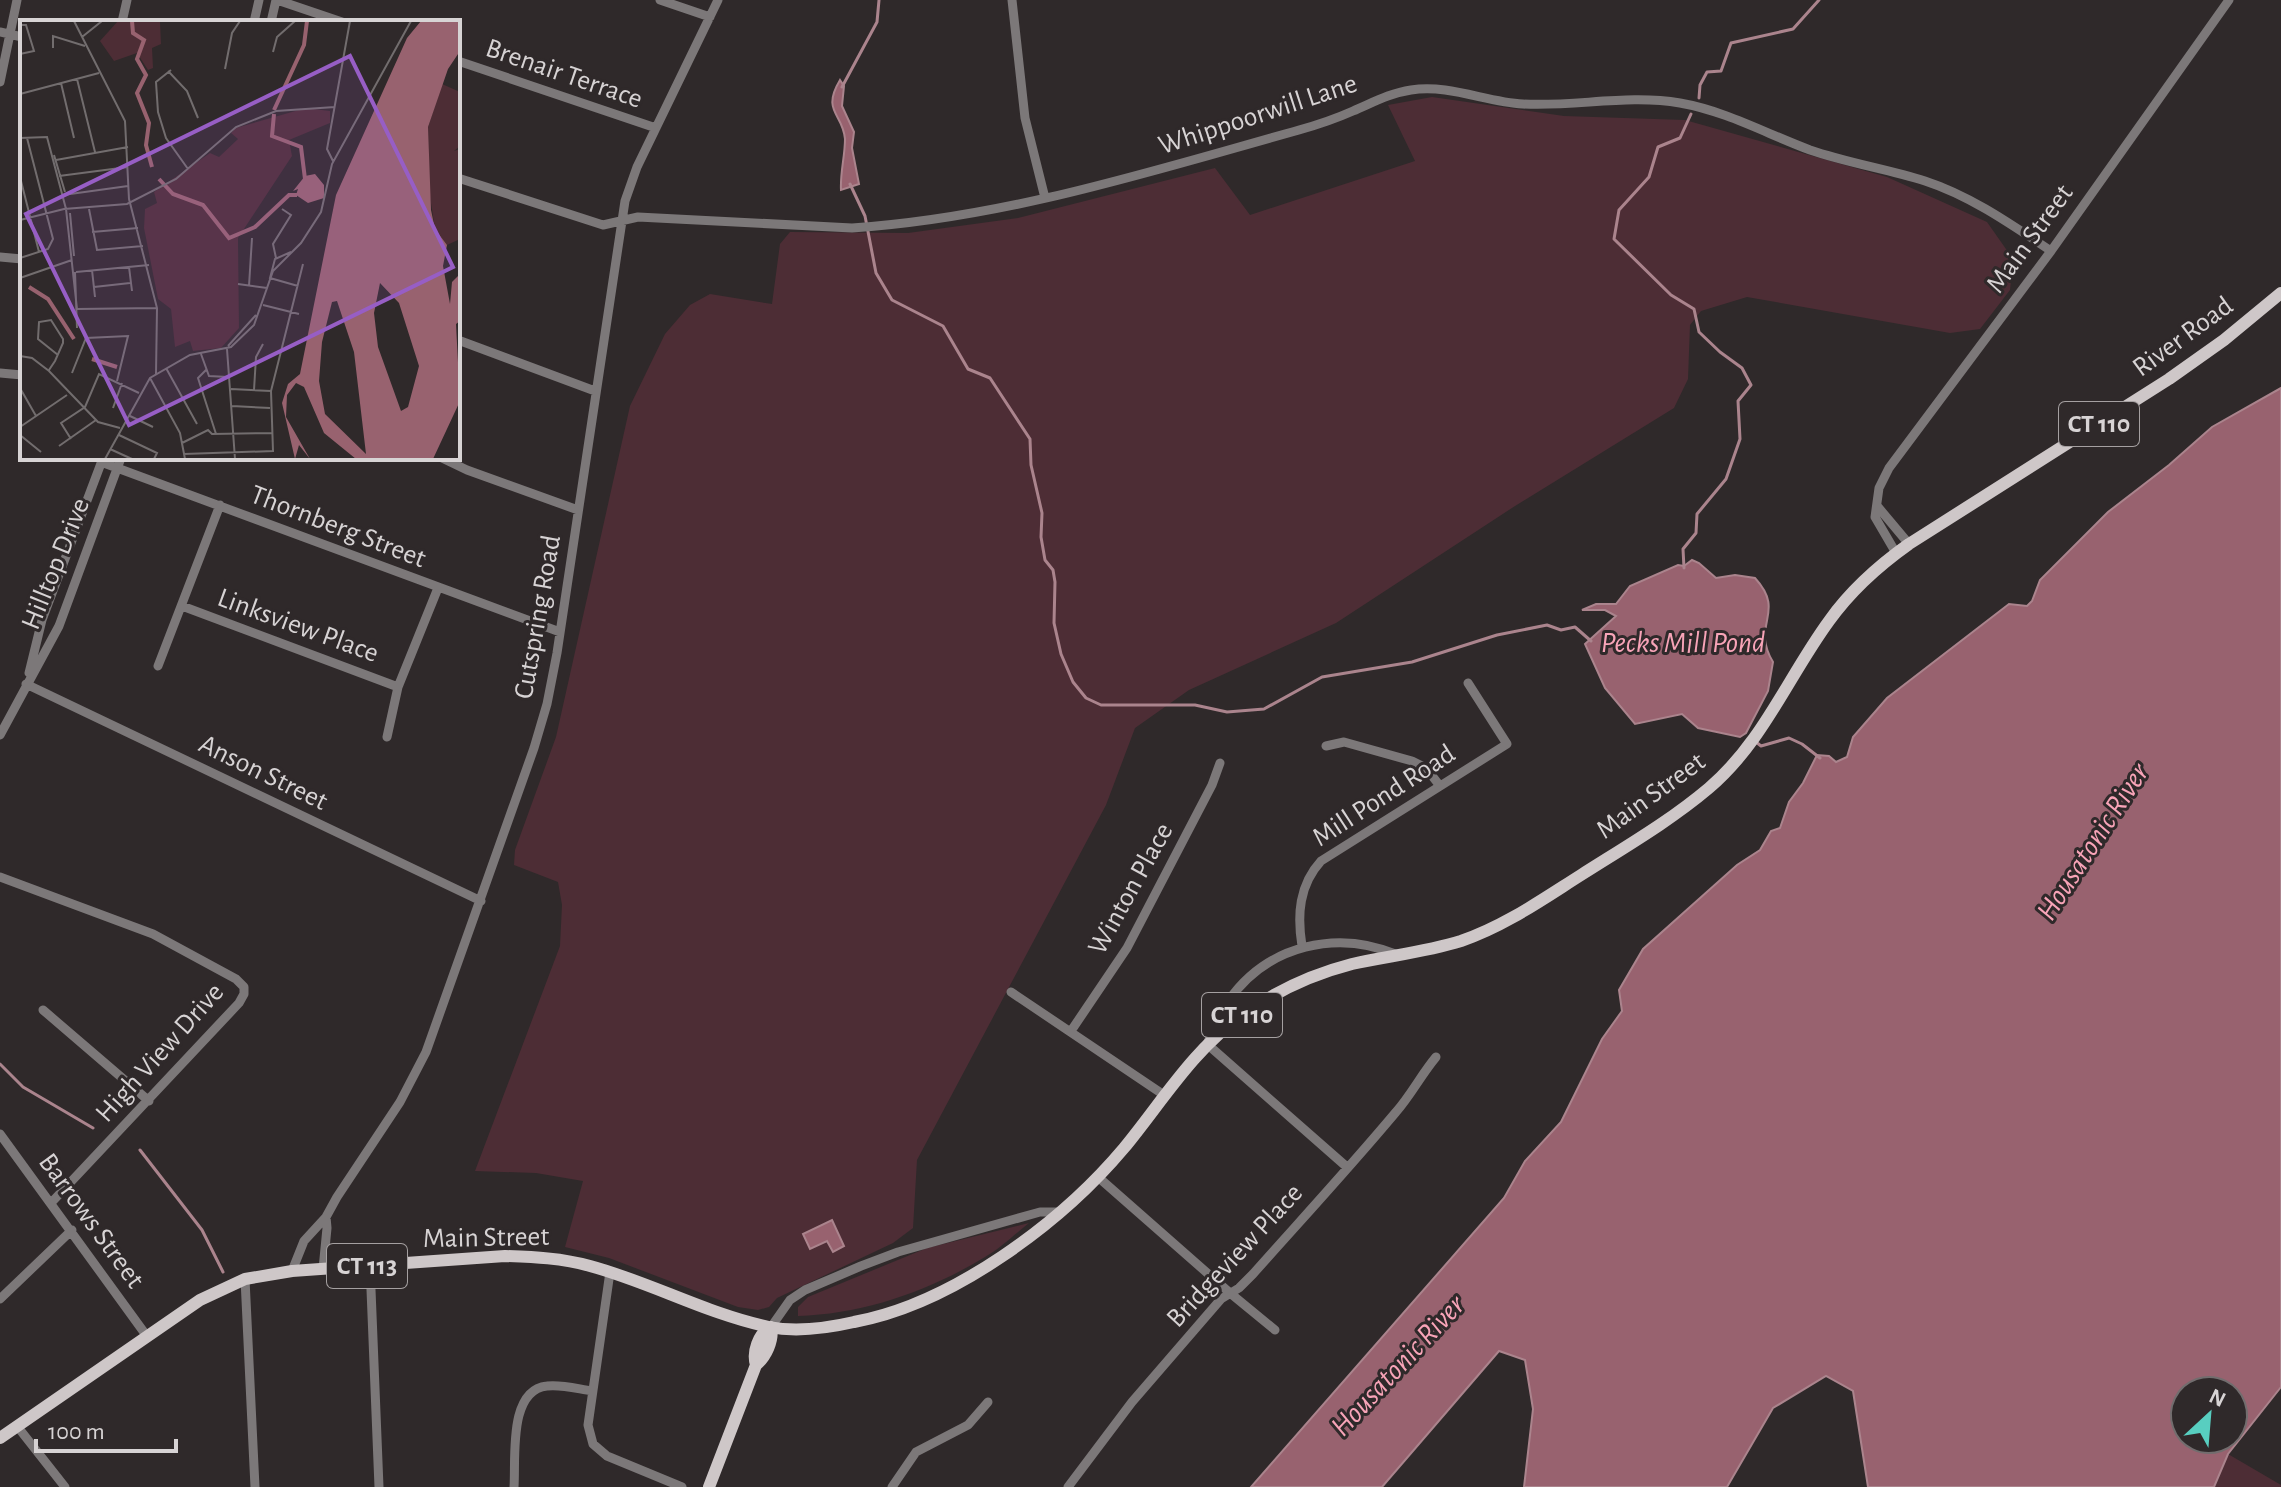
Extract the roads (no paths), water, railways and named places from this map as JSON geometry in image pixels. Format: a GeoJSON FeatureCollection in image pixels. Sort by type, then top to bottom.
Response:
{"type":"FeatureCollection","features":[{"type":"Feature","properties":{"kind":"main road","name":"River Road"},"geometry":{"type":"LineString","coordinates":[[1909,544],[2169,379],[2224,340],[2281,293]]}},
{"type":"Feature","properties":{"kind":"main road","name":"Main Street"},"geometry":{"type":"LineString","coordinates":[[0,1438],[146,1335],[200,1300],[245,1279],[292,1271],[505,1256],[560,1260],[610,1272],[716,1311],[771,1327],[838,1325],[892,1311],[986,1267],[1022,1243],[1098,1177],[1207,1044],[1232,1023],[1283,990],[1331,970],[1459,941],[1500,924],[1680,810],[1727,771],[1754,740],[1838,608],[1867,576],[1909,544]]}},
{"type":"Feature","properties":{"kind":"main road"},"geometry":{"type":"LineString","coordinates":[[709,1487],[756,1365],[764,1356],[771,1339],[771,1327]]}},
{"type":"Feature","properties":{"kind":"street"},"geometry":{"type":"LineString","coordinates":[[0,82],[5,33],[17,0]]}},
{"type":"Feature","properties":{"kind":"street"},"geometry":{"type":"LineString","coordinates":[[122,20],[127,0]]}},
{"type":"Feature","properties":{"kind":"street"},"geometry":{"type":"LineString","coordinates":[[254,20],[259,0]]}},
{"type":"Feature","properties":{"kind":"street"},"geometry":{"type":"LineString","coordinates":[[271,20],[276,0],[336,20]]}},
{"type":"Feature","properties":{"kind":"street"},"geometry":{"type":"LineString","coordinates":[[660,0],[710,17]]}},
{"type":"Feature","properties":{"kind":"street","name":"Cutspring Road"},"geometry":{"type":"LineString","coordinates":[[292,1271],[304,1241],[326,1217],[400,1102],[426,1052],[481,901],[547,704],[620,222],[630,184],[718,0]]}},
{"type":"Feature","properties":{"kind":"street"},"geometry":{"type":"LineString","coordinates":[[1012,0],[1025,118],[1045,198]]}},
{"type":"Feature","properties":{"kind":"street","name":"Main Street"},"geometry":{"type":"LineString","coordinates":[[1878,507],[1879,488],[1889,468],[2051,251],[2229,0]]}},
{"type":"Feature","properties":{"kind":"street","name":"Brenair Terrace"},"geometry":{"type":"LineString","coordinates":[[460,62],[656,128]]}},
{"type":"Feature","properties":{"kind":"street","name":"Whippoorwill Lane"},"geometry":{"type":"LineString","coordinates":[[460,179],[603,225],[638,217],[852,228],[882,226],[1045,198],[1170,167],[1312,126],[1386,97],[1415,89],[1435,89],[1518,104],[1550,106],[1645,100],[1678,102],[1705,109],[1811,150],[1926,181],[1984,208],[2051,251]]}},
{"type":"Feature","properties":{"kind":"street"},"geometry":{"type":"LineString","coordinates":[[0,257],[20,259]]}},
{"type":"Feature","properties":{"kind":"street"},"geometry":{"type":"LineString","coordinates":[[460,341],[595,391]]}},
{"type":"Feature","properties":{"kind":"street"},"geometry":{"type":"LineString","coordinates":[[0,373],[20,375]]}},
{"type":"Feature","properties":{"kind":"street","name":"Thornberg Street"},"geometry":{"type":"LineString","coordinates":[[102,460],[120,463],[220,505],[560,632]]}},
{"type":"Feature","properties":{"kind":"street","name":"Hilltop Drive"},"geometry":{"type":"LineString","coordinates":[[26,684],[42,620],[102,460]]}},
{"type":"Feature","properties":{"kind":"street"},"geometry":{"type":"LineString","coordinates":[[446,460],[578,510]]}},
{"type":"Feature","properties":{"kind":"street","name":"Hilltop Drive"},"geometry":{"type":"LineString","coordinates":[[0,735],[59,626],[120,463]]}},
{"type":"Feature","properties":{"kind":"street"},"geometry":{"type":"LineString","coordinates":[[158,666],[220,505]]}},
{"type":"Feature","properties":{"kind":"street"},"geometry":{"type":"LineString","coordinates":[[1878,507],[1909,544]]}},
{"type":"Feature","properties":{"kind":"street"},"geometry":{"type":"LineString","coordinates":[[1878,507],[1876,519],[1896,553]]}},
{"type":"Feature","properties":{"kind":"street"},"geometry":{"type":"LineString","coordinates":[[387,737],[398,687],[438,588]]}},
{"type":"Feature","properties":{"kind":"street","name":"Linksview Place"},"geometry":{"type":"LineString","coordinates":[[182,606],[398,687]]}},
{"type":"Feature","properties":{"kind":"street","name":"Mill Pond Road"},"geometry":{"type":"LineString","coordinates":[[1302,946],[1302,901],[1311,872],[1321,861],[1507,744],[1468,683]]}},
{"type":"Feature","properties":{"kind":"street","name":"Anson Street"},"geometry":{"type":"LineString","coordinates":[[26,684],[481,901]]}},
{"type":"Feature","properties":{"kind":"street"},"geometry":{"type":"LineString","coordinates":[[1326,746],[1344,742],[1412,761],[1426,768],[1440,786]]}},
{"type":"Feature","properties":{"kind":"street","name":"Winton Place"},"geometry":{"type":"LineString","coordinates":[[1071,1031],[1127,948],[1212,785],[1220,763]]}},
{"type":"Feature","properties":{"kind":"street","name":"High View Drive"},"geometry":{"type":"LineString","coordinates":[[0,877],[153,934],[242,983],[244,994],[149,1101],[51,1203]]}},
{"type":"Feature","properties":{"kind":"street","name":"Main Street"},"geometry":{"type":"LineString","coordinates":[[1207,1044],[1225,1005],[1241,985],[1274,958],[1302,946],[1346,942],[1378,947],[1398,955]]}},
{"type":"Feature","properties":{"kind":"street"},"geometry":{"type":"LineString","coordinates":[[1011,992],[1164,1095]]}},
{"type":"Feature","properties":{"kind":"street"},"geometry":{"type":"LineString","coordinates":[[43,1010],[149,1101]]}},
{"type":"Feature","properties":{"kind":"street"},"geometry":{"type":"LineString","coordinates":[[1207,1044],[1348,1168]]}},
{"type":"Feature","properties":{"kind":"street","name":"Bridgeview Place"},"geometry":{"type":"LineString","coordinates":[[1068,1487],[1132,1402],[1221,1299],[1253,1274],[1348,1168],[1413,1092],[1421,1075],[1436,1057]]}},
{"type":"Feature","properties":{"kind":"street","name":"Barrows Street"},"geometry":{"type":"LineString","coordinates":[[0,1134],[146,1335]]}},
{"type":"Feature","properties":{"kind":"street"},"geometry":{"type":"LineString","coordinates":[[1098,1177],[1275,1330]]}},
{"type":"Feature","properties":{"kind":"street"},"geometry":{"type":"LineString","coordinates":[[771,1327],[790,1300],[805,1290],[861,1266],[898,1252],[1040,1212],[1060,1212]]}},
{"type":"Feature","properties":{"kind":"street","name":"Cutspring Road"},"geometry":{"type":"LineString","coordinates":[[323,1269],[326,1217]]}},
{"type":"Feature","properties":{"kind":"street"},"geometry":{"type":"LineString","coordinates":[[0,1299],[72,1230]]}},
{"type":"Feature","properties":{"kind":"street"},"geometry":{"type":"LineString","coordinates":[[370,1265],[379,1487]]}},
{"type":"Feature","properties":{"kind":"street"},"geometry":{"type":"LineString","coordinates":[[610,1272],[592,1391],[589,1435],[599,1451],[682,1487]]}},
{"type":"Feature","properties":{"kind":"street"},"geometry":{"type":"LineString","coordinates":[[245,1279],[255,1487]]}},
{"type":"Feature","properties":{"kind":"street"},"geometry":{"type":"LineString","coordinates":[[514,1487],[518,1416],[527,1396],[536,1388],[547,1386],[592,1391]]}},
{"type":"Feature","properties":{"kind":"street"},"geometry":{"type":"LineString","coordinates":[[892,1487],[916,1452],[968,1425],[988,1402]]}},
{"type":"Feature","properties":{"kind":"street"},"geometry":{"type":"LineString","coordinates":[[17,1426],[65,1487]]}},
{"type":"Feature","properties":{"kind":"water"},"geometry":{"type":"Polygon","coordinates":[[[840,80],[844,86],[842,106],[854,132],[852,148],[859,184],[841,190],[845,139],[832,99],[840,80]]]}},
{"type":"Feature","properties":{"kind":"water","name":"Housatonic River"},"geometry":{"type":"Polygon","coordinates":[[[2281,388],[2281,1387],[2249,1427],[2249,1375],[2169,1375],[2169,1455],[2228,1455],[2214,1487],[1868,1487],[1853,1391],[1826,1376],[1773,1408],[1727,1487],[1524,1487],[1533,1409],[1525,1360],[1499,1351],[1382,1487],[1251,1487],[1504,1198],[1525,1161],[1561,1122],[1602,1039],[1622,1011],[1619,990],[1643,949],[1737,865],[1760,850],[1771,831],[1780,828],[1789,802],[1817,755],[1829,756],[1836,762],[1847,757],[1853,737],[1887,698],[2009,604],[2027,606],[2040,580],[2108,512],[2212,427],[2281,388]]]}},
{"type":"Feature","properties":{"kind":"water","name":"Pecks Mill Pond"},"geometry":{"type":"Polygon","coordinates":[[[1692,560],[1716,578],[1735,575],[1755,578],[1768,601],[1765,638],[1773,662],[1768,691],[1746,733],[1740,737],[1698,728],[1682,714],[1635,724],[1605,688],[1585,644],[1616,616],[1605,610],[1582,610],[1596,604],[1616,604],[1630,586],[1678,565],[1684,566],[1692,560]]]}},
{"type":"Feature","properties":{"kind":"water"},"geometry":{"type":"Polygon","coordinates":[[[832,1220],[844,1246],[833,1252],[827,1241],[810,1249],[803,1234],[832,1220]]]}},
{"type":"Feature","properties":{"kind":"waterway"},"geometry":{"type":"LineString","coordinates":[[842,87],[877,22],[879,0]]}},
{"type":"Feature","properties":{"kind":"waterway"},"geometry":{"type":"LineString","coordinates":[[1699,98],[1700,85],[1707,72],[1721,71],[1731,43],[1793,29],[1819,0]]}},
{"type":"Feature","properties":{"kind":"waterway"},"geometry":{"type":"LineString","coordinates":[[1684,568],[1683,549],[1696,533],[1697,514],[1726,479],[1740,439],[1738,401],[1751,385],[1742,368],[1699,332],[1694,309],[1671,295],[1614,239],[1619,210],[1649,177],[1658,147],[1680,138],[1691,114]]}},
{"type":"Feature","properties":{"kind":"waterway"},"geometry":{"type":"LineString","coordinates":[[850,184],[865,216],[876,273],[892,300],[943,326],[968,369],[990,378],[1030,439],[1031,465],[1042,513],[1041,537],[1045,560],[1053,570],[1055,582],[1054,623],[1061,654],[1073,682],[1086,698],[1101,705],[1195,705],[1227,712],[1264,709],[1322,677],[1412,662],[1497,635],[1547,625],[1561,630],[1575,627],[1591,641]]}},
{"type":"Feature","properties":{"kind":"waterway"},"geometry":{"type":"LineString","coordinates":[[1756,742],[1761,746],[1789,738],[1820,758]]}},
{"type":"Feature","properties":{"kind":"waterway"},"geometry":{"type":"LineString","coordinates":[[0,1064],[23,1087],[93,1128]]}},
{"type":"Feature","properties":{"kind":"waterway"},"geometry":{"type":"LineString","coordinates":[[140,1150],[202,1230],[223,1272]]}}]}
